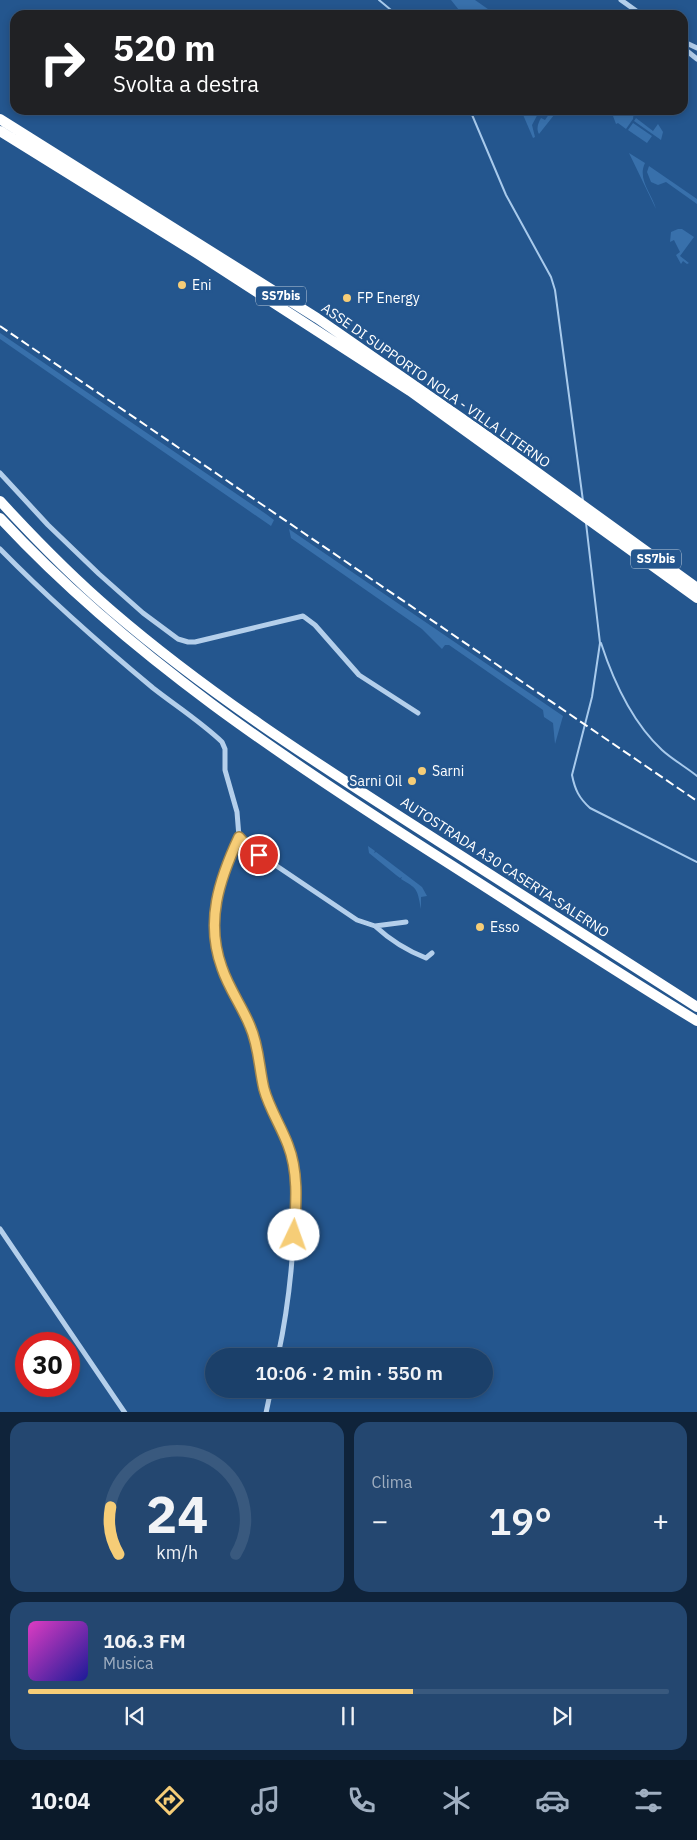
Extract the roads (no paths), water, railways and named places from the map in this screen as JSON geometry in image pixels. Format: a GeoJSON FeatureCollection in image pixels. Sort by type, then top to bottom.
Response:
{"type":"FeatureCollection","features":[{"type":"Feature","properties":{"kind":"highway","name":"ASSE DI SUPPORTO NOLA - VILLA LITERNO"},"geometry":{"type":"LineString","coordinates":[[0,119],[317,318],[472,425],[555,490]]}},
{"type":"Feature","properties":{"kind":"highway","name":"ASSE DI SUPPORTO NOLA - VILLA LITERNO"},"geometry":{"type":"LineString","coordinates":[[0,131],[410,391],[555,490],[692,589],[697,598]]}},
{"type":"Feature","properties":{"kind":"highway","name":"AUTOSTRADA A30 CASERTA-SALERNO"},"geometry":{"type":"LineString","coordinates":[[0,501],[29,532],[112,610],[209,688],[273,734],[340,778],[697,1007]]}},
{"type":"Feature","properties":{"kind":"highway","name":"AUTOSTRADA A30 CASERTA-SALERNO"},"geometry":{"type":"LineString","coordinates":[[0,518],[117,631],[240,725],[333,790],[697,1022]]}},
{"type":"Feature","properties":{"kind":"street"},"geometry":{"type":"LineString","coordinates":[[621,0],[635,10]]}},
{"type":"Feature","properties":{"kind":"street"},"geometry":{"type":"LineString","coordinates":[[0,473],[48,525],[99,574],[143,613],[178,638],[188,642],[195,642],[303,616],[315,625],[359,675],[418,713]]}},
{"type":"Feature","properties":{"kind":"street"},"geometry":{"type":"LineString","coordinates":[[0,549],[22,572],[87,630],[153,688],[222,742],[226,749],[226,770],[237,812],[239,837],[224,872],[215,903],[215,939],[222,969],[254,1037],[264,1089],[283,1131],[293,1162],[296,1203],[292,1259],[285,1322],[280,1348]]}},
{"type":"Feature","properties":{"kind":"street"},"geometry":{"type":"LineString","coordinates":[[239,837],[259,855],[354,918],[375,926],[415,954],[426,958],[432,953]]}},
{"type":"Feature","properties":{"kind":"street"},"geometry":{"type":"LineString","coordinates":[[375,926],[406,922]]}},
{"type":"Feature","properties":{"kind":"street"},"geometry":{"type":"LineString","coordinates":[[0,1229],[125,1412]]}},
{"type":"Feature","properties":{"kind":"street"},"geometry":{"type":"LineString","coordinates":[[266,1412],[269,1398]]}},
{"type":"Feature","properties":{"kind":"waterway"},"geometry":{"type":"LineString","coordinates":[[379,0],[391,10]]}},
{"type":"Feature","properties":{"kind":"waterway"},"geometry":{"type":"LineString","coordinates":[[472,115],[506,195],[551,277],[555,290],[583,501]]}},
{"type":"Feature","properties":{"kind":"waterway"},"geometry":{"type":"LineString","coordinates":[[586,523],[600,643],[592,697],[572,775],[575,785],[580,797],[590,808],[697,862]]}},
{"type":"Feature","properties":{"kind":"waterway"},"geometry":{"type":"LineString","coordinates":[[601,643],[618,686],[642,727],[662,750],[697,776]]}},
{"type":"Feature","properties":{"kind":"railway"},"geometry":{"type":"LineString","coordinates":[[0,326],[697,801]]}},
{"type":"Feature","properties":{"kind":"place","name":"Eni"},"geometry":{"type":"Point","coordinates":[182,285]}},
{"type":"Feature","properties":{"kind":"place","name":"FP Energy"},"geometry":{"type":"Point","coordinates":[347,298]}},
{"type":"Feature","properties":{"kind":"place","name":"Sarni"},"geometry":{"type":"Point","coordinates":[422,771]}},
{"type":"Feature","properties":{"kind":"place","name":"Sarni Oil"},"geometry":{"type":"Point","coordinates":[412,781]}},
{"type":"Feature","properties":{"kind":"place","name":"Esso"},"geometry":{"type":"Point","coordinates":[480,927]}}]}
